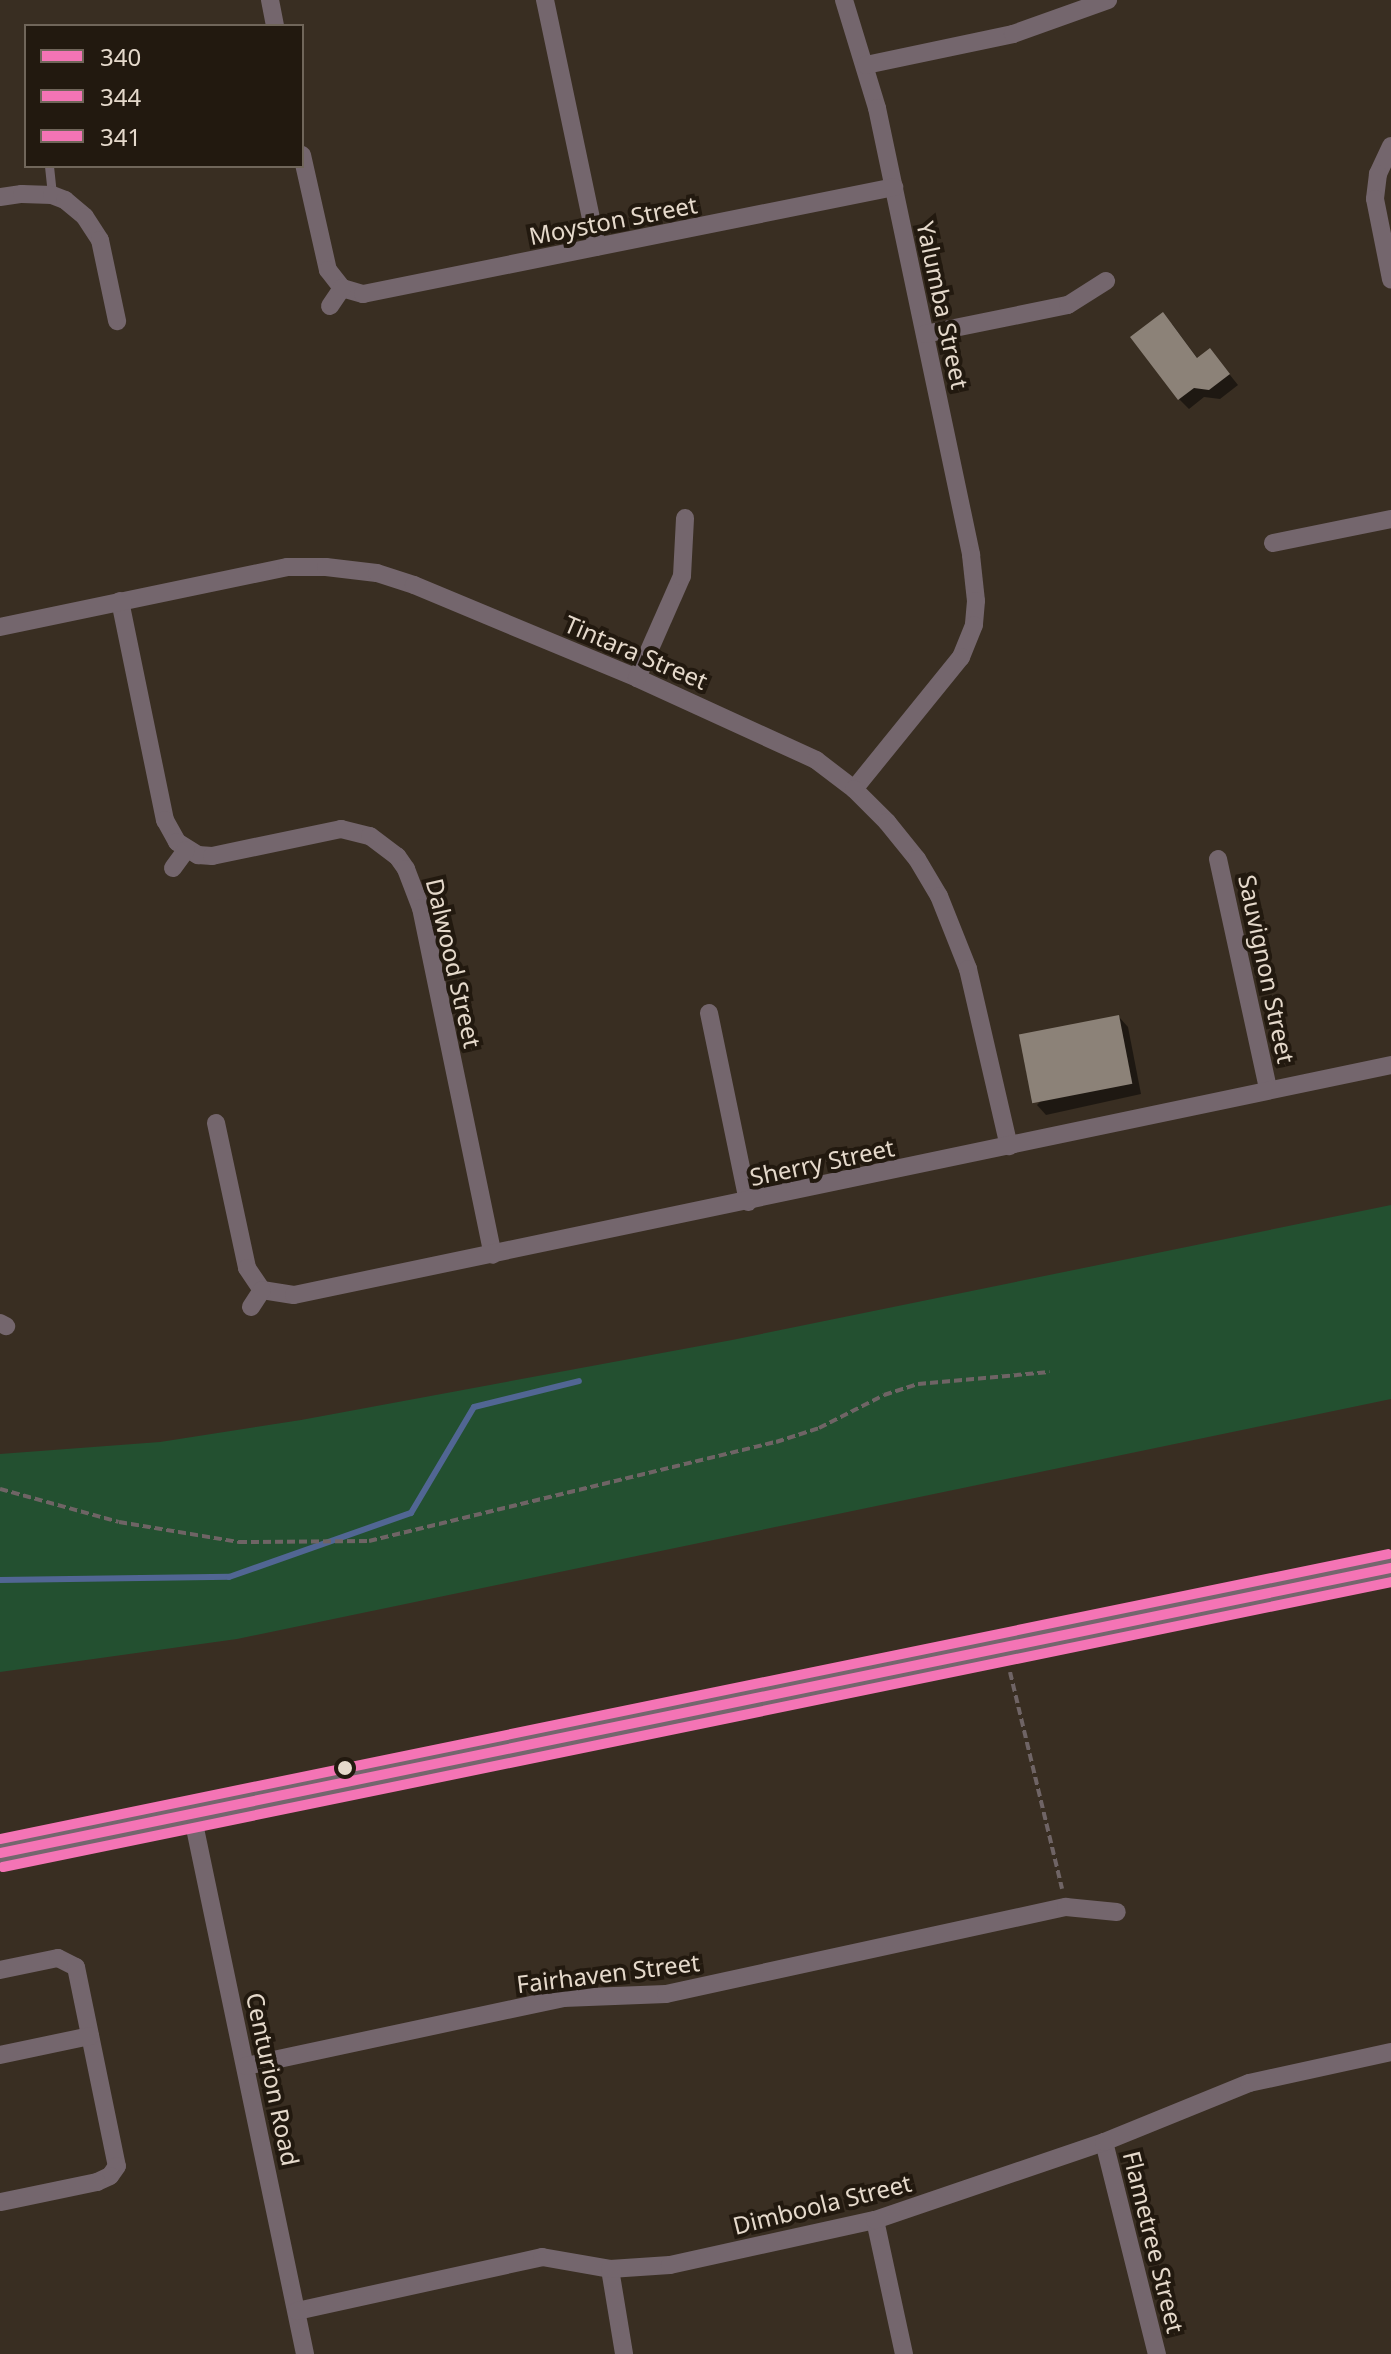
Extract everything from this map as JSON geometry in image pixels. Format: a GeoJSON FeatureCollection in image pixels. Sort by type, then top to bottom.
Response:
{"type":"FeatureCollection","features":[{"type":"Feature","properties":{"kind":"street"},"geometry":{"type":"LineString","coordinates":[[270,0],[275,24]]}},
{"type":"Feature","properties":{"kind":"street"},"geometry":{"type":"LineString","coordinates":[[545,0],[597,247]]}},
{"type":"Feature","properties":{"kind":"street","name":"Yalumba Street"},"geometry":{"type":"LineString","coordinates":[[844,0],[866,65],[894,187],[971,555],[982,626],[951,672],[854,789]]}},
{"type":"Feature","properties":{"kind":"street"},"geometry":{"type":"LineString","coordinates":[[866,65],[1013,34],[1108,0]]}},
{"type":"Feature","properties":{"kind":"street"},"geometry":{"type":"LineString","coordinates":[[1391,146],[1378,174],[1375,199],[1391,279]]}},
{"type":"Feature","properties":{"kind":"street"},"geometry":{"type":"LineString","coordinates":[[304,165],[323,256],[328,270],[342,288],[330,306]]}},
{"type":"Feature","properties":{"kind":"street","name":"Moyston Street"},"geometry":{"type":"LineString","coordinates":[[342,288],[351,292],[372,293],[894,187]]}},
{"type":"Feature","properties":{"kind":"street"},"geometry":{"type":"LineString","coordinates":[[0,197],[30,193],[52,195],[75,207],[94,228],[105,259],[117,321]]}},
{"type":"Feature","properties":{"kind":"street"},"geometry":{"type":"LineString","coordinates":[[925,334],[1068,305],[1106,281]]}},
{"type":"Feature","properties":{"kind":"street"},"geometry":{"type":"LineString","coordinates":[[637,678],[682,576],[685,518]]}},
{"type":"Feature","properties":{"kind":"street"},"geometry":{"type":"LineString","coordinates":[[1273,543],[1391,519]]}},
{"type":"Feature","properties":{"kind":"street","name":"Tintara Street"},"geometry":{"type":"LineString","coordinates":[[0,627],[287,567],[326,567],[377,573],[414,585],[637,678],[805,755],[854,789],[917,859],[956,934],[968,969],[1009,1146]]}},
{"type":"Feature","properties":{"kind":"street"},"geometry":{"type":"LineString","coordinates":[[120,601],[165,820],[177,842],[186,850],[173,868]]}},
{"type":"Feature","properties":{"kind":"street","name":"Dalwood Street"},"geometry":{"type":"LineString","coordinates":[[186,850],[198,855],[226,854],[341,829],[370,836],[397,856],[406,869],[421,908],[493,1255]]}},
{"type":"Feature","properties":{"kind":"street","name":"Sauvignon Street"},"geometry":{"type":"LineString","coordinates":[[1218,859],[1268,1089]]}},
{"type":"Feature","properties":{"kind":"street"},"geometry":{"type":"LineString","coordinates":[[709,1013],[748,1202]]}},
{"type":"Feature","properties":{"kind":"street","name":"Sherry Street"},"geometry":{"type":"LineString","coordinates":[[262,1290],[294,1295],[1391,1065]]}},
{"type":"Feature","properties":{"kind":"street"},"geometry":{"type":"LineString","coordinates":[[216,1123],[242,1253],[253,1280],[262,1290],[251,1307]]}},
{"type":"Feature","properties":{"kind":"street"},"geometry":{"type":"LineString","coordinates":[[0,1853],[1391,1568]]}},
{"type":"Feature","properties":{"kind":"street","name":"Centurion Road"},"geometry":{"type":"LineString","coordinates":[[192,1814],[305,2354]]}},
{"type":"Feature","properties":{"kind":"street","name":"Fairhaven Street"},"geometry":{"type":"LineString","coordinates":[[246,2066],[563,1998],[666,1994],[1066,1907],[1117,1912]]}},
{"type":"Feature","properties":{"kind":"street"},"geometry":{"type":"LineString","coordinates":[[0,1970],[58,1958],[68,1960],[76,1967],[117,2166],[110,2176],[97,2182],[0,2202]]}},
{"type":"Feature","properties":{"kind":"street"},"geometry":{"type":"LineString","coordinates":[[0,2055],[90,2036]]}},
{"type":"Feature","properties":{"kind":"street","name":"Dimboola Street"},"geometry":{"type":"LineString","coordinates":[[297,2311],[542,2257],[610,2269],[670,2265],[875,2220],[1104,2142],[1249,2083],[1391,2052]]}},
{"type":"Feature","properties":{"kind":"street","name":"Flametree Street"},"geometry":{"type":"LineString","coordinates":[[1104,2142],[1157,2354]]}},
{"type":"Feature","properties":{"kind":"street"},"geometry":{"type":"LineString","coordinates":[[875,2220],[904,2354]]}},
{"type":"Feature","properties":{"kind":"street"},"geometry":{"type":"LineString","coordinates":[[610,2269],[624,2354]]}},
{"type":"Feature","properties":{"kind":"lane"},"geometry":{"type":"LineString","coordinates":[[49,168],[52,195]]}},
{"type":"Feature","properties":{"kind":"path"},"geometry":{"type":"LineString","coordinates":[[0,1489],[119,1522],[239,1542],[336,1544],[420,1531],[597,1483],[776,1442],[819,1428],[884,1395],[918,1384],[1049,1372]]}},
{"type":"Feature","properties":{"kind":"path"},"geometry":{"type":"LineString","coordinates":[[1010,1672],[1066,1907]]}},
{"type":"Feature","properties":{"kind":"green space"},"geometry":{"type":"Polygon","coordinates":[[[1391,1205],[1391,1399],[237,1639],[0,1672],[0,1454],[160,1442],[301,1420],[732,1340],[1391,1205]]]}},
{"type":"Feature","properties":{"kind":"building"},"geometry":{"type":"Polygon","coordinates":[[[1163,312],[1197,358],[1210,348],[1230,374],[1209,390],[1194,388],[1178,400],[1130,337],[1163,312]]]}},
{"type":"Feature","properties":{"kind":"building"},"geometry":{"type":"Polygon","coordinates":[[[1119,1015],[1132,1084],[1032,1103],[1019,1034],[1119,1015]]]}},
{"type":"Feature","properties":{"kind":"waterway"},"geometry":{"type":"LineString","coordinates":[[0,1580],[229,1577],[411,1513],[474,1407],[579,1381]]}},
{"type":"Feature","properties":{"kind":"transit line","name":"341"},"geometry":{"type":"LineString","coordinates":[[0,1839],[1388,1554]]}},
{"type":"Feature","properties":{"kind":"transit line","name":"340"},"geometry":{"type":"LineString","coordinates":[[0,1853],[1391,1568]]}},
{"type":"Feature","properties":{"kind":"transit line","name":"344"},"geometry":{"type":"LineString","coordinates":[[3,1867],[1391,1582]]}}]}
